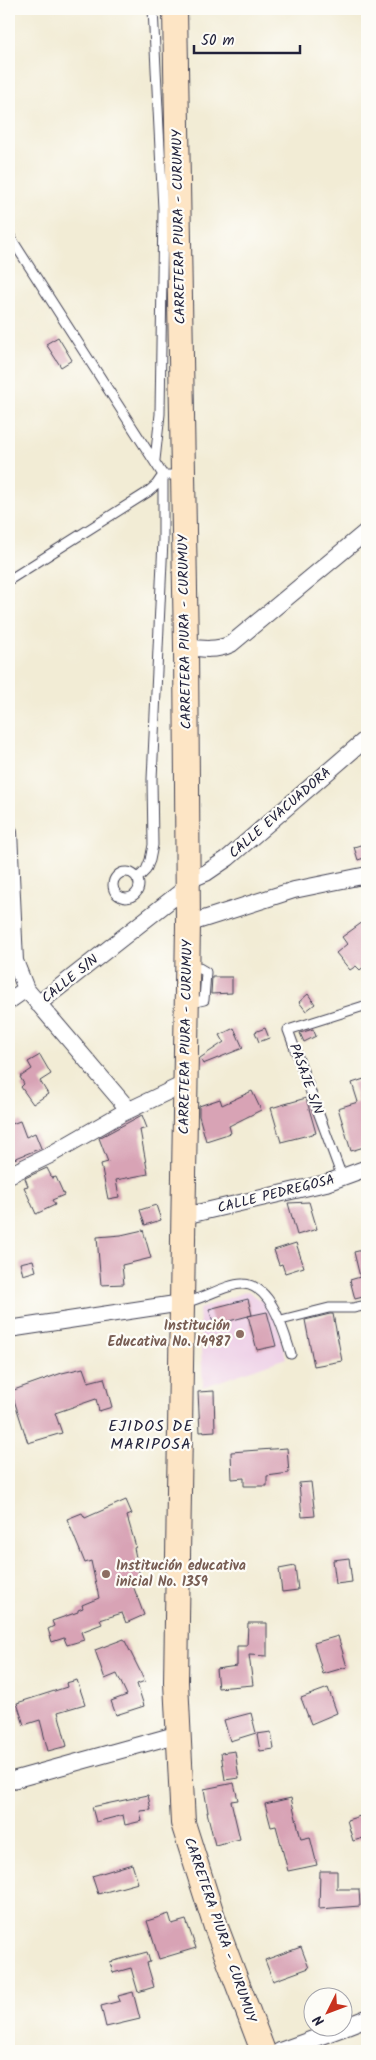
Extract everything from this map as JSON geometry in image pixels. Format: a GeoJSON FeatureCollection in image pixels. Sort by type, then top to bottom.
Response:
{"type":"FeatureCollection","features":[{"type":"Feature","properties":{"kind":"main road","name":"CARRETERA PIURA - CURUMUY"},"geometry":{"type":"LineString","coordinates":[[175,9],[173,475],[186,647],[188,924],[176,1682],[183,1823],[216,1927],[263,2051]]}},
{"type":"Feature","properties":{"kind":"street"},"geometry":{"type":"LineString","coordinates":[[186,647],[206,650],[222,648],[231,644],[367,531]]}},
{"type":"Feature","properties":{"kind":"street","name":"CALLE EVACUADORA"},"geometry":{"type":"LineString","coordinates":[[187,884],[228,858],[367,738]]}},
{"type":"Feature","properties":{"kind":"street"},"geometry":{"type":"LineString","coordinates":[[9,832],[15,961],[26,989],[38,1004]]}},
{"type":"Feature","properties":{"kind":"street"},"geometry":{"type":"LineString","coordinates":[[188,924],[294,890],[367,875]]}},
{"type":"Feature","properties":{"kind":"street","name":"CALLE S/N"},"geometry":{"type":"LineString","coordinates":[[129,1110],[38,1004],[187,884]]}},
{"type":"Feature","properties":{"kind":"street"},"geometry":{"type":"LineString","coordinates":[[9,1000],[26,989]]}},
{"type":"Feature","properties":{"kind":"street"},"geometry":{"type":"LineString","coordinates":[[9,1175],[48,1156],[129,1110],[186,1083]]}},
{"type":"Feature","properties":{"kind":"street","name":"CALLE PEDREGOSA"},"geometry":{"type":"LineString","coordinates":[[184,1216],[326,1183],[367,1168]]}},
{"type":"Feature","properties":{"kind":"street"},"geometry":{"type":"LineString","coordinates":[[9,1329],[182,1303]]}},
{"type":"Feature","properties":{"kind":"street"},"geometry":{"type":"LineString","coordinates":[[9,1781],[179,1734]]}},
{"type":"Feature","properties":{"kind":"street"},"geometry":{"type":"LineString","coordinates":[[354,2023],[367,2018]]}},
{"type":"Feature","properties":{"kind":"street"},"geometry":{"type":"LineString","coordinates":[[280,2051],[314,2038]]}},
{"type":"Feature","properties":{"kind":"lane"},"geometry":{"type":"LineString","coordinates":[[153,9],[163,209],[160,414],[155,460]]}},
{"type":"Feature","properties":{"kind":"lane"},"geometry":{"type":"LineString","coordinates":[[9,235],[155,460],[173,475]]}},
{"type":"Feature","properties":{"kind":"lane"},"geometry":{"type":"LineString","coordinates":[[9,580],[173,475]]}},
{"type":"Feature","properties":{"kind":"lane"},"geometry":{"type":"LineString","coordinates":[[137,879],[146,870],[153,845],[152,779],[163,540],[173,475]]}},
{"type":"Feature","properties":{"kind":"lane","name":"PASAJE S/N"},"geometry":{"type":"LineString","coordinates":[[342,1177],[288,1030],[367,1005]]}},
{"type":"Feature","properties":{"kind":"lane"},"geometry":{"type":"LineString","coordinates":[[182,1303],[197,1301],[221,1290],[242,1284],[256,1289],[273,1306],[280,1320],[291,1354]]}},
{"type":"Feature","properties":{"kind":"lane"},"geometry":{"type":"LineString","coordinates":[[280,1320],[329,1308],[353,1308],[367,1305]]}},
{"type":"Feature","properties":{"kind":"shaded area","name":"Institución Educativa No. 14987"},"geometry":{"type":"Polygon","coordinates":[[[248,1291],[273,1309],[286,1358],[203,1387],[199,1309],[248,1291]]]}},
{"type":"Feature","properties":{"kind":"building"},"geometry":{"type":"Polygon","coordinates":[[[58,337],[72,360],[61,367],[46,344],[58,337]]]}},
{"type":"Feature","properties":{"kind":"building"},"geometry":{"type":"Polygon","coordinates":[[[367,843],[367,857],[358,860],[354,847],[367,843]]]}},
{"type":"Feature","properties":{"kind":"building"},"geometry":{"type":"Polygon","coordinates":[[[367,919],[367,964],[360,970],[356,966],[350,970],[336,953],[347,944],[342,937],[367,919]]]}},
{"type":"Feature","properties":{"kind":"building"},"geometry":{"type":"Polygon","coordinates":[[[212,977],[232,977],[232,993],[211,994],[212,977]]]}},
{"type":"Feature","properties":{"kind":"building"},"geometry":{"type":"Polygon","coordinates":[[[308,994],[315,1004],[306,1011],[299,1002],[308,994]]]}},
{"type":"Feature","properties":{"kind":"building"},"geometry":{"type":"Polygon","coordinates":[[[234,1028],[243,1048],[203,1064],[200,1058],[224,1042],[220,1035],[234,1028]]]}},
{"type":"Feature","properties":{"kind":"building"},"geometry":{"type":"Polygon","coordinates":[[[265,1028],[269,1038],[259,1042],[255,1032],[265,1028]]]}},
{"type":"Feature","properties":{"kind":"building"},"geometry":{"type":"Polygon","coordinates":[[[313,1029],[316,1036],[304,1042],[300,1033],[313,1029]]]}},
{"type":"Feature","properties":{"kind":"building"},"geometry":{"type":"Polygon","coordinates":[[[40,1055],[51,1074],[40,1081],[48,1094],[33,1104],[21,1087],[24,1084],[20,1077],[32,1069],[28,1062],[40,1055]]]}},
{"type":"Feature","properties":{"kind":"building"},"geometry":{"type":"Polygon","coordinates":[[[367,1078],[367,1146],[351,1151],[338,1108],[358,1102],[352,1083],[367,1078]]]}},
{"type":"Feature","properties":{"kind":"building"},"geometry":{"type":"Polygon","coordinates":[[[252,1091],[261,1110],[229,1126],[231,1133],[206,1141],[199,1116],[199,1106],[220,1099],[222,1105],[252,1091]]]}},
{"type":"Feature","properties":{"kind":"building"},"geometry":{"type":"Polygon","coordinates":[[[306,1098],[316,1133],[281,1142],[271,1108],[306,1098]]]}},
{"type":"Feature","properties":{"kind":"building"},"geometry":{"type":"Polygon","coordinates":[[[142,1115],[147,1128],[140,1130],[148,1174],[116,1180],[119,1197],[108,1199],[101,1164],[108,1162],[99,1138],[142,1115]]]}},
{"type":"Feature","properties":{"kind":"building"},"geometry":{"type":"Polygon","coordinates":[[[20,1121],[26,1137],[35,1133],[41,1148],[9,1161],[9,1125],[20,1121]]]}},
{"type":"Feature","properties":{"kind":"building"},"geometry":{"type":"Polygon","coordinates":[[[47,1168],[52,1178],[56,1177],[64,1195],[52,1200],[55,1205],[36,1214],[24,1187],[28,1186],[25,1178],[47,1168]]]}},
{"type":"Feature","properties":{"kind":"building"},"geometry":{"type":"Polygon","coordinates":[[[309,1202],[317,1229],[297,1235],[288,1203],[309,1202]]]}},
{"type":"Feature","properties":{"kind":"building"},"geometry":{"type":"Polygon","coordinates":[[[156,1205],[161,1220],[145,1225],[140,1210],[156,1205]]]}},
{"type":"Feature","properties":{"kind":"building"},"geometry":{"type":"Polygon","coordinates":[[[143,1230],[151,1258],[122,1265],[124,1284],[101,1285],[97,1237],[121,1235],[143,1230]]]}},
{"type":"Feature","properties":{"kind":"building"},"geometry":{"type":"Polygon","coordinates":[[[296,1243],[304,1267],[285,1273],[282,1264],[279,1265],[274,1250],[296,1243]]]}},
{"type":"Feature","properties":{"kind":"building"},"geometry":{"type":"Polygon","coordinates":[[[367,1249],[367,1296],[355,1299],[350,1280],[360,1277],[354,1252],[367,1249]]]}},
{"type":"Feature","properties":{"kind":"building"},"geometry":{"type":"Polygon","coordinates":[[[33,1260],[36,1271],[23,1275],[20,1263],[33,1260]]]}},
{"type":"Feature","properties":{"kind":"building"},"geometry":{"type":"Polygon","coordinates":[[[248,1299],[252,1315],[214,1325],[209,1309],[248,1299]]]}},
{"type":"Feature","properties":{"kind":"building"},"geometry":{"type":"Polygon","coordinates":[[[267,1312],[276,1346],[257,1350],[248,1316],[267,1312]]]}},
{"type":"Feature","properties":{"kind":"building"},"geometry":{"type":"Polygon","coordinates":[[[333,1314],[342,1361],[314,1366],[305,1320],[333,1314]]]}},
{"type":"Feature","properties":{"kind":"building"},"geometry":{"type":"Polygon","coordinates":[[[83,1368],[88,1382],[104,1378],[112,1407],[99,1411],[96,1399],[55,1413],[62,1433],[28,1443],[11,1391],[62,1373],[83,1368]]]}},
{"type":"Feature","properties":{"kind":"building"},"geometry":{"type":"Polygon","coordinates":[[[214,1391],[215,1431],[200,1432],[198,1392],[214,1391]]]}},
{"type":"Feature","properties":{"kind":"building"},"geometry":{"type":"Polygon","coordinates":[[[287,1448],[289,1473],[267,1476],[267,1486],[244,1486],[244,1478],[232,1479],[231,1452],[287,1448]]]}},
{"type":"Feature","properties":{"kind":"building"},"geometry":{"type":"Polygon","coordinates":[[[311,1482],[315,1516],[302,1517],[299,1483],[311,1482]]]}},
{"type":"Feature","properties":{"kind":"building"},"geometry":{"type":"Polygon","coordinates":[[[126,1500],[132,1514],[127,1516],[136,1547],[134,1548],[141,1581],[132,1583],[144,1615],[126,1623],[122,1613],[100,1620],[102,1624],[81,1632],[84,1640],[67,1645],[64,1638],[52,1642],[48,1629],[54,1626],[52,1621],[78,1612],[78,1610],[83,1608],[82,1605],[99,1598],[91,1561],[85,1563],[67,1519],[82,1513],[85,1518],[126,1500]]]}},
{"type":"Feature","properties":{"kind":"building"},"geometry":{"type":"Polygon","coordinates":[[[349,1558],[352,1582],[336,1584],[333,1560],[349,1558]]]}},
{"type":"Feature","properties":{"kind":"building"},"geometry":{"type":"Polygon","coordinates":[[[295,1566],[298,1590],[282,1592],[279,1569],[295,1566]]]}},
{"type":"Feature","properties":{"kind":"building"},"geometry":{"type":"Polygon","coordinates":[[[248,1623],[267,1623],[267,1656],[249,1655],[253,1685],[218,1688],[216,1669],[237,1666],[237,1646],[247,1646],[248,1623]]]}},
{"type":"Feature","properties":{"kind":"building"},"geometry":{"type":"Polygon","coordinates":[[[338,1636],[347,1667],[323,1674],[314,1643],[338,1636]]]}},
{"type":"Feature","properties":{"kind":"building"},"geometry":{"type":"Polygon","coordinates":[[[124,1639],[145,1681],[137,1684],[144,1706],[116,1715],[111,1701],[127,1695],[117,1674],[105,1679],[95,1650],[124,1639]]]}},
{"type":"Feature","properties":{"kind":"building"},"geometry":{"type":"Polygon","coordinates":[[[77,1680],[85,1704],[58,1712],[67,1746],[48,1751],[40,1720],[24,1725],[17,1703],[67,1687],[66,1683],[77,1680]]]}},
{"type":"Feature","properties":{"kind":"building"},"geometry":{"type":"Polygon","coordinates":[[[328,1688],[337,1713],[311,1724],[301,1698],[328,1688]]]}},
{"type":"Feature","properties":{"kind":"building"},"geometry":{"type":"Polygon","coordinates":[[[251,1713],[256,1733],[230,1741],[224,1720],[251,1713]]]}},
{"type":"Feature","properties":{"kind":"building"},"geometry":{"type":"Polygon","coordinates":[[[271,1732],[274,1749],[260,1751],[257,1734],[271,1732]]]}},
{"type":"Feature","properties":{"kind":"building"},"geometry":{"type":"Polygon","coordinates":[[[235,1751],[239,1778],[225,1780],[221,1753],[235,1751]]]}},
{"type":"Feature","properties":{"kind":"building"},"geometry":{"type":"Polygon","coordinates":[[[234,1783],[238,1800],[231,1801],[240,1839],[215,1845],[204,1789],[234,1783]]]}},
{"type":"Feature","properties":{"kind":"building"},"geometry":{"type":"Polygon","coordinates":[[[148,1795],[151,1810],[140,1811],[142,1821],[125,1825],[123,1815],[96,1822],[92,1807],[148,1795]]]}},
{"type":"Feature","properties":{"kind":"building"},"geometry":{"type":"Polygon","coordinates":[[[291,1798],[301,1839],[310,1837],[317,1865],[288,1871],[276,1826],[271,1827],[265,1804],[291,1798]]]}},
{"type":"Feature","properties":{"kind":"building"},"geometry":{"type":"Polygon","coordinates":[[[367,1814],[367,1837],[353,1841],[347,1820],[367,1814]]]}},
{"type":"Feature","properties":{"kind":"building"},"geometry":{"type":"Polygon","coordinates":[[[132,1864],[138,1883],[98,1894],[92,1876],[132,1864]]]}},
{"type":"Feature","properties":{"kind":"building"},"geometry":{"type":"Polygon","coordinates":[[[320,1871],[337,1871],[337,1889],[359,1889],[360,1906],[319,1909],[320,1871]]]}},
{"type":"Feature","properties":{"kind":"building"},"geometry":{"type":"Polygon","coordinates":[[[169,1914],[172,1924],[186,1920],[196,1948],[159,1959],[147,1921],[169,1914]]]}},
{"type":"Feature","properties":{"kind":"building"},"geometry":{"type":"Polygon","coordinates":[[[301,1947],[309,1968],[273,1981],[265,1960],[301,1947]]]}},
{"type":"Feature","properties":{"kind":"building"},"geometry":{"type":"Polygon","coordinates":[[[147,1952],[150,1962],[147,1963],[154,1987],[138,1992],[131,1968],[113,1973],[110,1962],[147,1952]]]}},
{"type":"Feature","properties":{"kind":"building"},"geometry":{"type":"Polygon","coordinates":[[[133,1992],[140,2019],[106,2027],[101,2006],[120,2001],[118,1996],[133,1992]]]}},
{"type":"Feature","properties":{"kind":"place","name":"Institución Educativa No. 14987"},"geometry":{"type":"Point","coordinates":[240,1334]}},
{"type":"Feature","properties":{"kind":"place","name":"Institución educativa inicial No. 1359"},"geometry":{"type":"Point","coordinates":[106,1574]}},
{"type":"Feature","properties":{"kind":"district","name":"EJIDOS DE MARIPOSA"},"geometry":{"type":"Point","coordinates":[151,1435]}}]}
